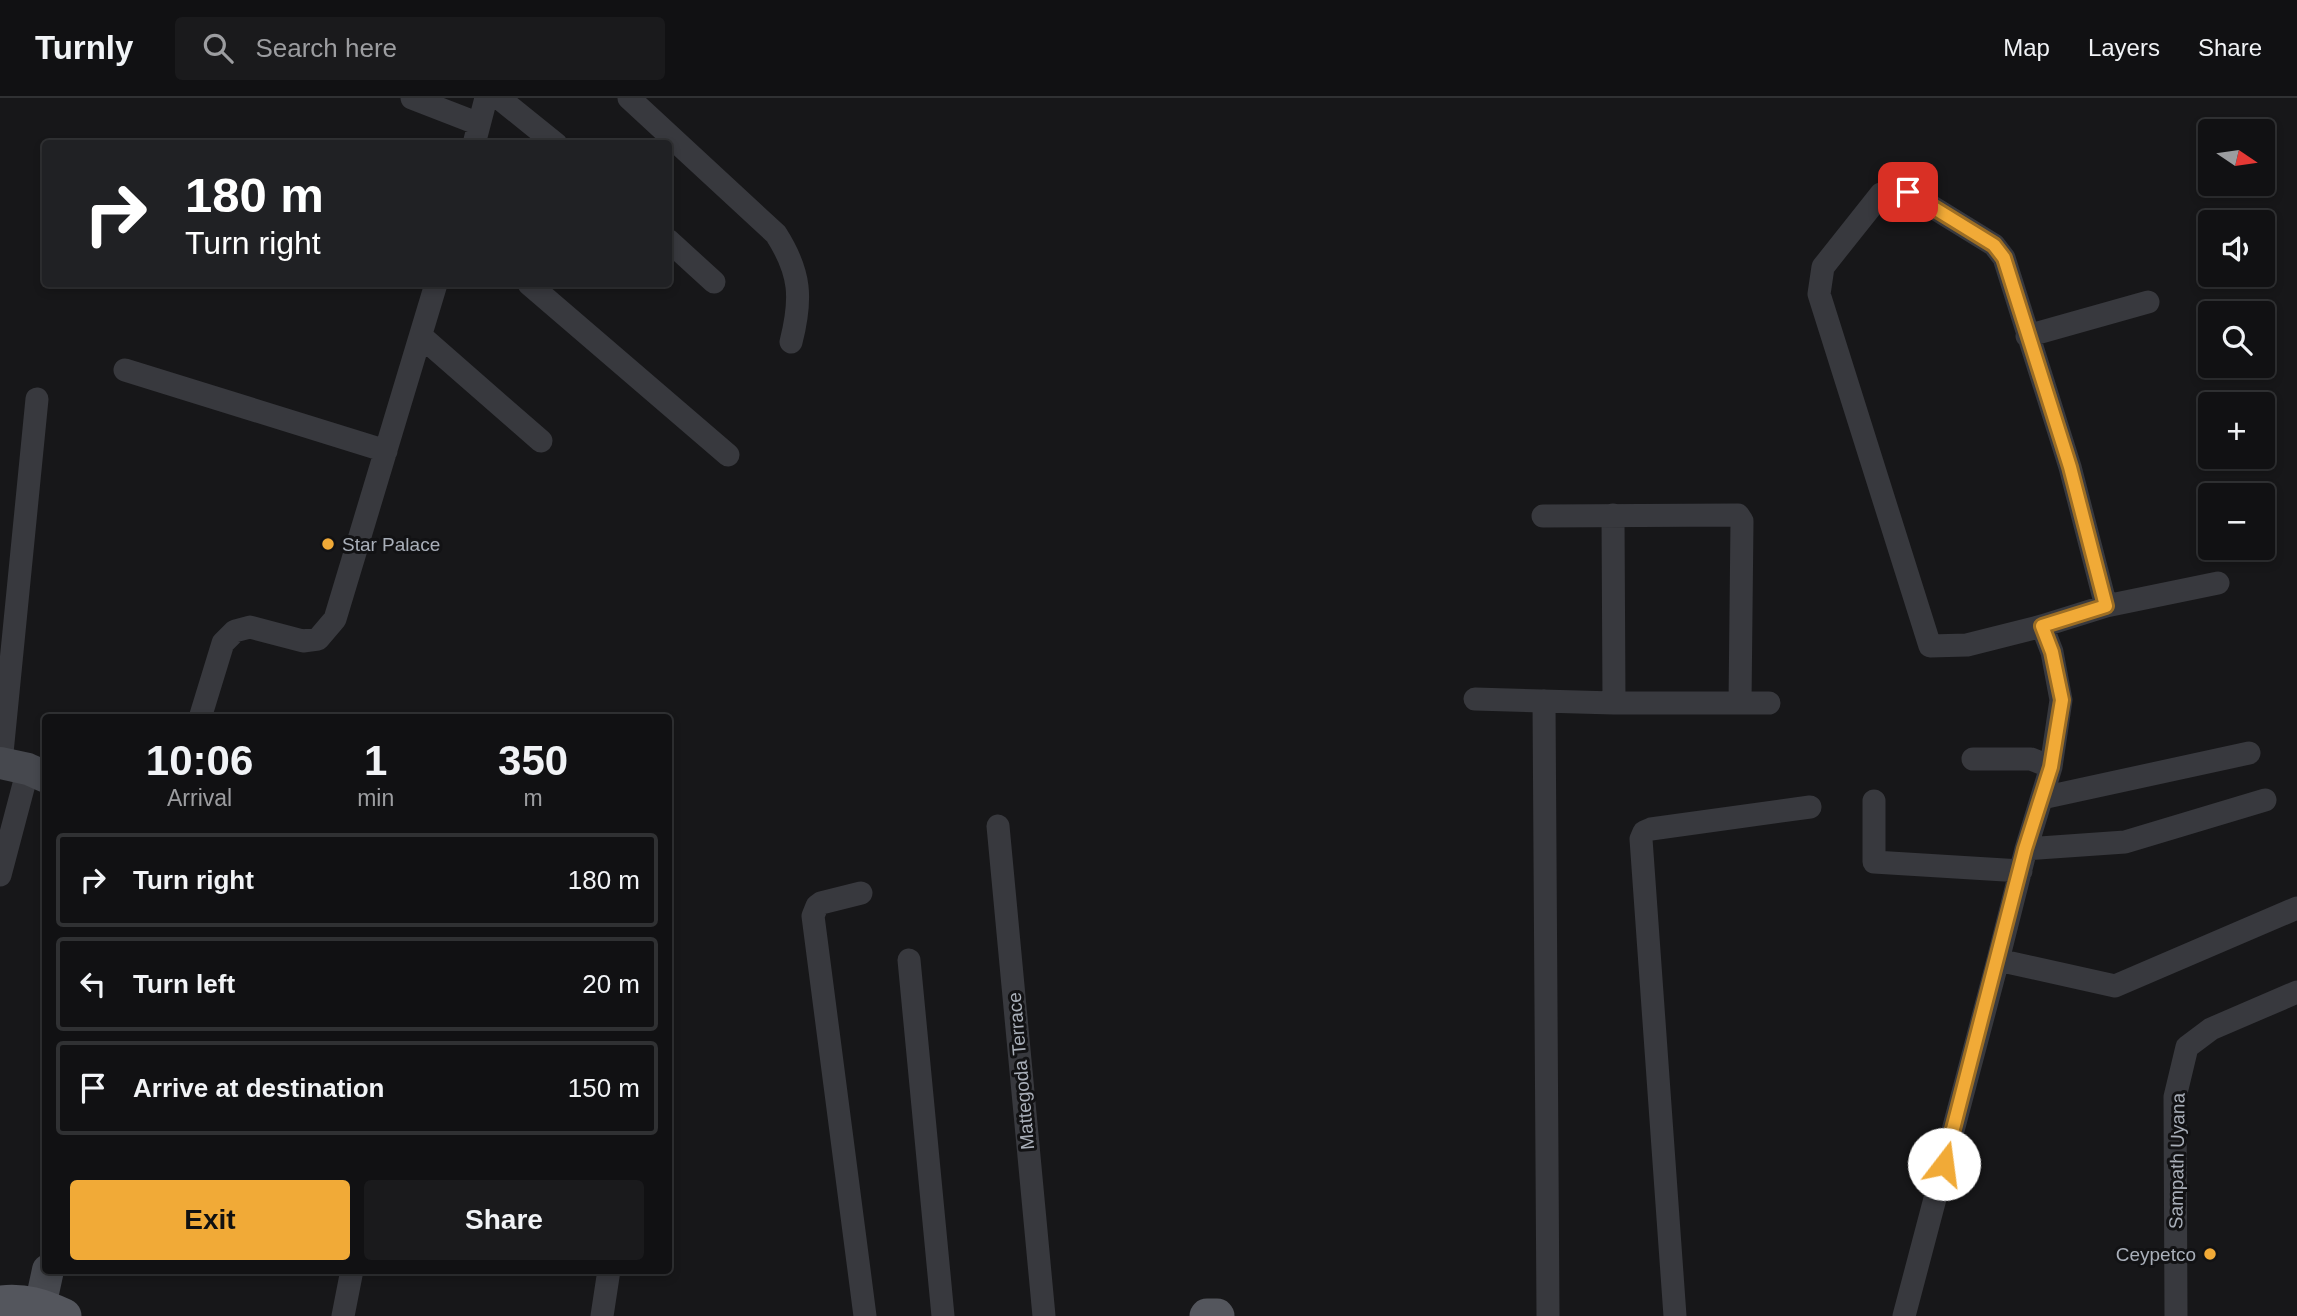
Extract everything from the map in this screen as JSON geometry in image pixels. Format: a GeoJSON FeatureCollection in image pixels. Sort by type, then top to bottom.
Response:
{"type":"FeatureCollection","features":[{"type":"Feature","properties":{"kind":"main road"},"geometry":{"type":"LineString","coordinates":[[0,1303],[18,1301],[47,1312]]}},
{"type":"Feature","properties":{"kind":"main road"},"geometry":{"type":"LineString","coordinates":[[1207,1316],[1217,1316]]}},
{"type":"Feature","properties":{"kind":"street"},"geometry":{"type":"LineString","coordinates":[[412,98],[477,134],[486,98]]}},
{"type":"Feature","properties":{"kind":"street"},"geometry":{"type":"LineString","coordinates":[[499,98],[551,140]]}},
{"type":"Feature","properties":{"kind":"street"},"geometry":{"type":"LineString","coordinates":[[629,98],[776,234],[788,256],[797,285],[799,311],[791,342]]}},
{"type":"Feature","properties":{"kind":"street"},"geometry":{"type":"LineString","coordinates":[[2106,606],[2070,467],[2004,258],[1994,245],[1908,192],[1881,194],[1823,267],[1819,294],[1930,646],[1967,645],[2106,606],[2218,583]]}},
{"type":"Feature","properties":{"kind":"street"},"geometry":{"type":"LineString","coordinates":[[672,244],[713,282]]}},
{"type":"Feature","properties":{"kind":"street"},"geometry":{"type":"LineString","coordinates":[[201,714],[223,643],[236,631],[250,626],[303,640],[318,639],[335,619],[422,337],[431,287]]}},
{"type":"Feature","properties":{"kind":"street"},"geometry":{"type":"LineString","coordinates":[[532,287],[728,456]]}},
{"type":"Feature","properties":{"kind":"street"},"geometry":{"type":"LineString","coordinates":[[2027,337],[2148,302]]}},
{"type":"Feature","properties":{"kind":"street"},"geometry":{"type":"LineString","coordinates":[[422,337],[541,441]]}},
{"type":"Feature","properties":{"kind":"street"},"geometry":{"type":"LineString","coordinates":[[125,370],[386,451]]}},
{"type":"Feature","properties":{"kind":"street"},"geometry":{"type":"LineString","coordinates":[[0,875],[19,768],[37,399]]}},
{"type":"Feature","properties":{"kind":"street"},"geometry":{"type":"LineString","coordinates":[[1543,516],[1734,514],[1742,521],[1740,703]]}},
{"type":"Feature","properties":{"kind":"street"},"geometry":{"type":"LineString","coordinates":[[1612,515],[1614,703]]}},
{"type":"Feature","properties":{"kind":"street"},"geometry":{"type":"LineString","coordinates":[[1904,1316],[2023,860],[2051,767],[2062,700],[2052,652],[2042,626]]}},
{"type":"Feature","properties":{"kind":"street"},"geometry":{"type":"LineString","coordinates":[[1475,699],[1614,703],[1769,703]]}},
{"type":"Feature","properties":{"kind":"street"},"geometry":{"type":"LineString","coordinates":[[1544,701],[1548,1316]]}},
{"type":"Feature","properties":{"kind":"street"},"geometry":{"type":"LineString","coordinates":[[2042,798],[2249,753]]}},
{"type":"Feature","properties":{"kind":"street"},"geometry":{"type":"LineString","coordinates":[[1973,759],[2031,759],[2051,767]]}},
{"type":"Feature","properties":{"kind":"street"},"geometry":{"type":"LineString","coordinates":[[1874,801],[1874,862],[2023,860],[2125,842],[2265,800]]}},
{"type":"Feature","properties":{"kind":"street"},"geometry":{"type":"LineString","coordinates":[[1675,1316],[1641,839],[1643,832],[1651,830],[1810,807]]}},
{"type":"Feature","properties":{"kind":"street","name":"Mattegoda Terrace"},"geometry":{"type":"LineString","coordinates":[[998,826],[1044,1316]]}},
{"type":"Feature","properties":{"kind":"street"},"geometry":{"type":"LineString","coordinates":[[861,893],[821,903],[813,915],[865,1316]]}},
{"type":"Feature","properties":{"kind":"street"},"geometry":{"type":"LineString","coordinates":[[1998,960],[2115,986],[2297,908]]}},
{"type":"Feature","properties":{"kind":"street"},"geometry":{"type":"LineString","coordinates":[[909,960],[943,1316]]}},
{"type":"Feature","properties":{"kind":"street","name":"Sampath Uyana"},"geometry":{"type":"LineString","coordinates":[[2176,1316],[2175,1097],[2187,1047],[2211,1029],[2297,992]]}},
{"type":"Feature","properties":{"kind":"street"},"geometry":{"type":"LineString","coordinates":[[47,1312],[48,1274]]}},
{"type":"Feature","properties":{"kind":"street"},"geometry":{"type":"LineString","coordinates":[[343,1316],[351,1274]]}},
{"type":"Feature","properties":{"kind":"street"},"geometry":{"type":"LineString","coordinates":[[602,1316],[608,1274]]}},
{"type":"Feature","properties":{"kind":"place","name":"Star Palace"},"geometry":{"type":"Point","coordinates":[328,544]}},
{"type":"Feature","properties":{"kind":"place","name":"Ceypetco"},"geometry":{"type":"Point","coordinates":[2210,1254]}},
{"type":"Feature","properties":{"kind":"route"},"geometry":{"type":"LineString","coordinates":[[1908,192],[1994,245],[2004,258],[2070,467],[2106,606],[2042,626],[2052,652],[2062,700],[2051,767],[2025,849],[1944,1164]]}}]}
